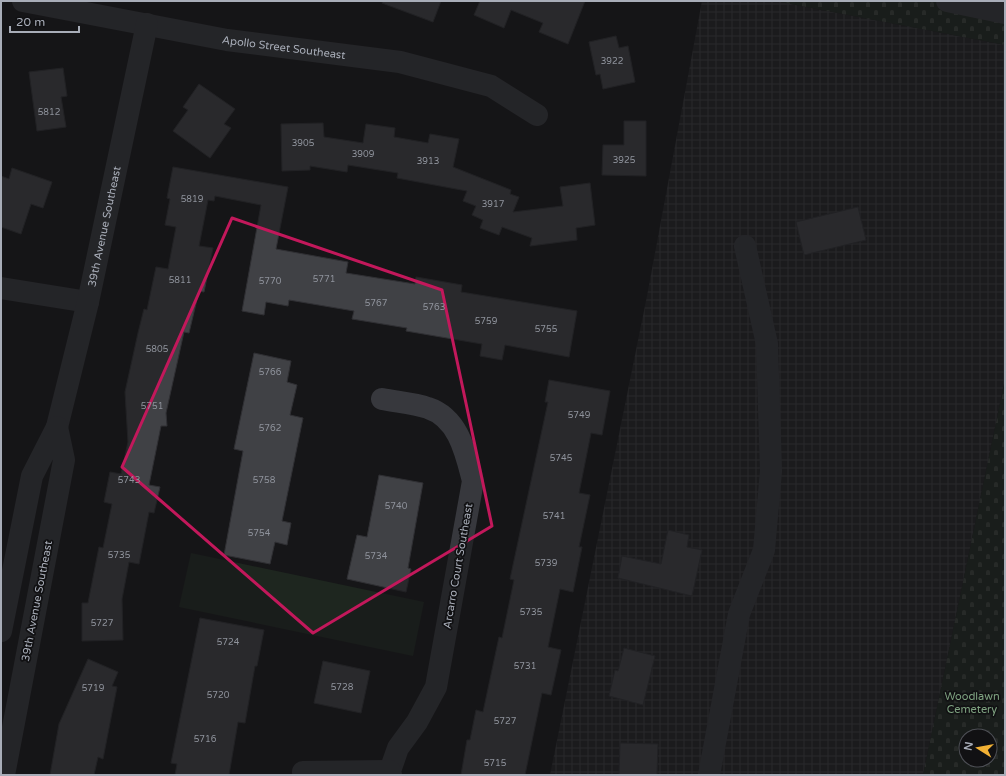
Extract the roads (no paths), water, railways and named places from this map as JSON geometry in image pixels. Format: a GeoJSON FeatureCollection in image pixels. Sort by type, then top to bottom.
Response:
{"type":"FeatureCollection","features":[{"type":"Feature","properties":{"kind":"street","name":"Apollo Street Southeast"},"geometry":{"type":"LineString","coordinates":[[23,1],[227,40],[400,62],[491,86],[537,115]]}},
{"type":"Feature","properties":{"kind":"street"},"geometry":{"type":"LineString","coordinates":[[947,1],[1005,13]]}},
{"type":"Feature","properties":{"kind":"street","name":"39th Avenue Southeast"},"geometry":{"type":"LineString","coordinates":[[1,631],[32,476],[57,427],[88,302],[147,24]]}},
{"type":"Feature","properties":{"kind":"street"},"geometry":{"type":"LineString","coordinates":[[709,775],[739,614],[764,550],[771,471],[767,344],[745,246]]}},
{"type":"Feature","properties":{"kind":"street"},"geometry":{"type":"LineString","coordinates":[[1,288],[88,302]]}},
{"type":"Feature","properties":{"kind":"street","name":"Arcarro Court Southeast"},"geometry":{"type":"LineString","coordinates":[[382,399],[429,408],[451,422],[465,449],[473,481],[436,688],[417,722],[398,748],[391,773]]}},
{"type":"Feature","properties":{"kind":"street","name":"39th Avenue Southeast"},"geometry":{"type":"LineString","coordinates":[[4,775],[64,460],[57,427]]}},
{"type":"Feature","properties":{"kind":"street"},"geometry":{"type":"LineString","coordinates":[[304,772],[391,773]]}},
{"type":"Feature","properties":{"kind":"park label","name":"Woodlawn Cemetery"},"geometry":{"type":"Point","coordinates":[972,702]}}]}
